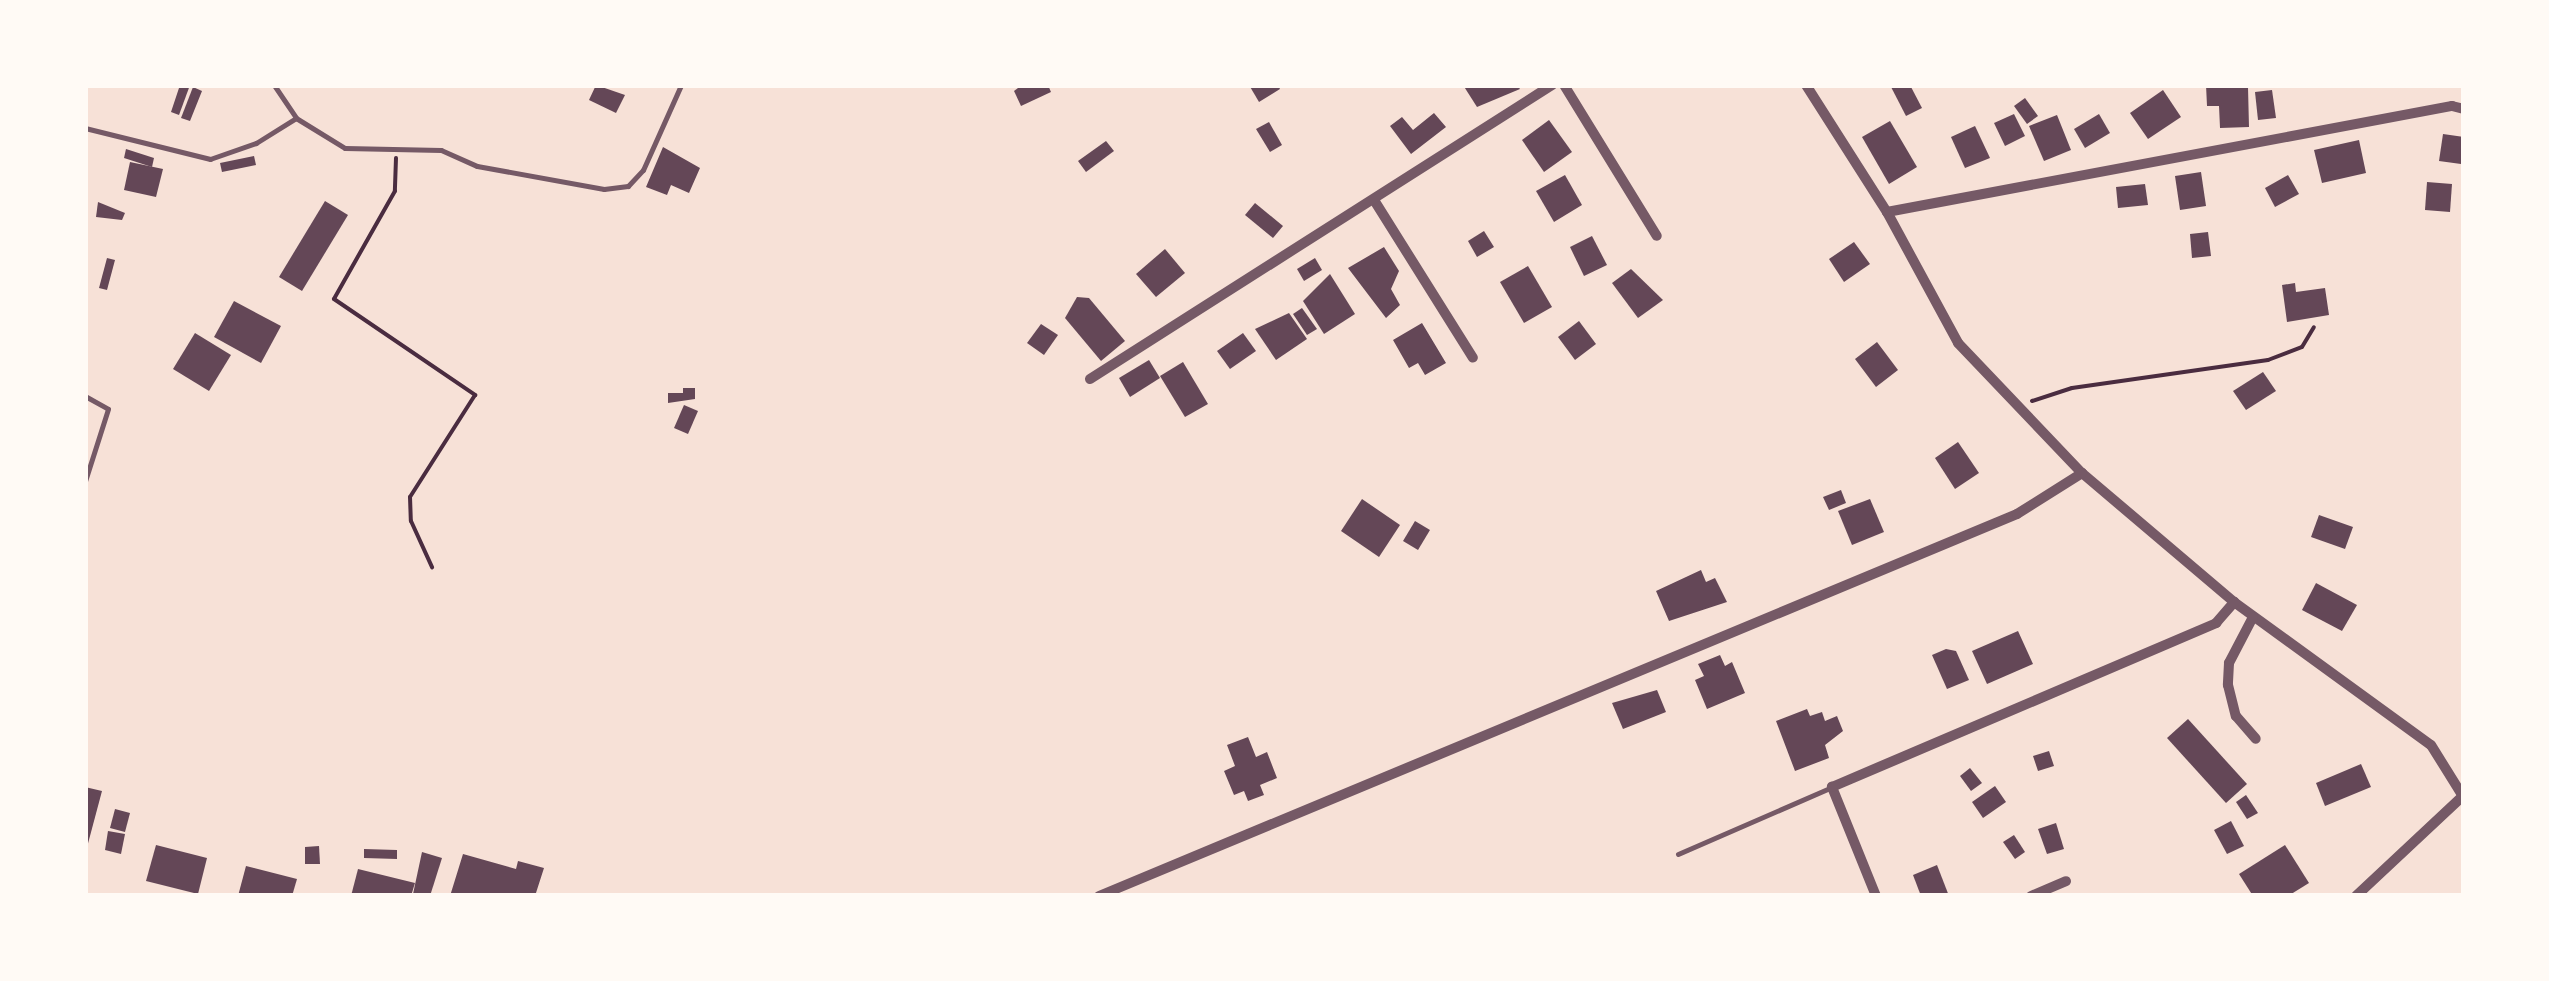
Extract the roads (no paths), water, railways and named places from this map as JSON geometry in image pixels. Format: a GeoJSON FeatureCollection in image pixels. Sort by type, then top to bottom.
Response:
{"type":"FeatureCollection","features":[{"type":"Feature","properties":{"kind":"street"},"geometry":{"type":"LineString","coordinates":[[1090,379],[1552,85]]}},
{"type":"Feature","properties":{"kind":"street"},"geometry":{"type":"LineString","coordinates":[[1564,85],[1657,236]]}},
{"type":"Feature","properties":{"kind":"street"},"geometry":{"type":"LineString","coordinates":[[1806,85],[1886,212],[1958,343],[2082,473],[2234,602],[2431,744],[2464,797],[2356,896]]}},
{"type":"Feature","properties":{"kind":"street"},"geometry":{"type":"LineString","coordinates":[[1886,212],[2452,106],[2464,109]]}},
{"type":"Feature","properties":{"kind":"street"},"geometry":{"type":"LineString","coordinates":[[1374,200],[1474,358]]}},
{"type":"Feature","properties":{"kind":"street"},"geometry":{"type":"LineString","coordinates":[[1099,896],[2017,514],[2082,473]]}},
{"type":"Feature","properties":{"kind":"street"},"geometry":{"type":"LineString","coordinates":[[1876,896],[1832,787],[2216,623],[2234,602]]}},
{"type":"Feature","properties":{"kind":"street"},"geometry":{"type":"LineString","coordinates":[[2253,617],[2229,663],[2228,685],[2236,716],[2256,739]]}},
{"type":"Feature","properties":{"kind":"street"},"geometry":{"type":"LineString","coordinates":[[2030,896],[2066,881]]}},
{"type":"Feature","properties":{"kind":"lane"},"geometry":{"type":"LineString","coordinates":[[274,85],[296,118],[345,148],[396,153],[442,150],[477,166],[604,188],[628,186],[643,170],[681,85]]}},
{"type":"Feature","properties":{"kind":"lane"},"geometry":{"type":"LineString","coordinates":[[85,128],[210,159],[256,144],[296,118]]}},
{"type":"Feature","properties":{"kind":"lane"},"geometry":{"type":"LineString","coordinates":[[85,396],[108,410],[85,481]]}},
{"type":"Feature","properties":{"kind":"lane"},"geometry":{"type":"LineString","coordinates":[[1678,854],[1832,787]]}}]}
